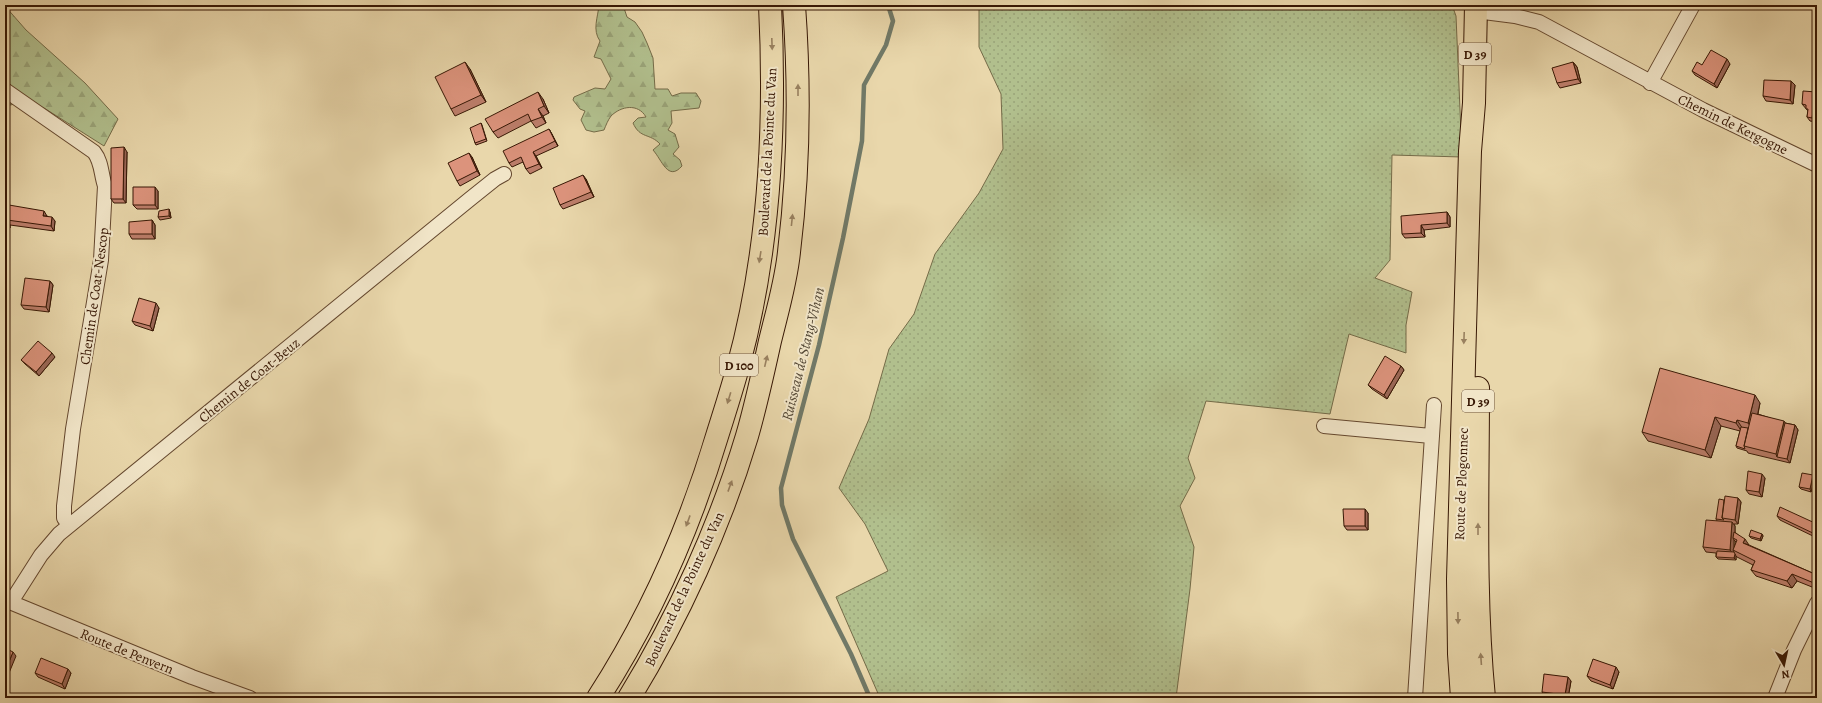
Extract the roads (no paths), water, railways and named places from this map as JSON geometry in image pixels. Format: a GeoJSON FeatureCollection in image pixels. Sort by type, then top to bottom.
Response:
{"type":"FeatureCollection","features":[{"type":"Feature","properties":{"kind":"main road","name":"Boulevard de la Pointe du Van"},"geometry":{"type":"LineString","coordinates":[[598,698],[621,662],[643,622],[682,537],[707,470],[738,367],[755,288],[766,205],[772,104],[770,5]]}},
{"type":"Feature","properties":{"kind":"main road","name":"Boulevard de la Pointe du Van"},"geometry":{"type":"LineString","coordinates":[[629,698],[661,641],[718,520],[747,436],[763,374],[789,254],[794,205],[797,159],[798,81],[794,5]]}},
{"type":"Feature","properties":{"kind":"main road","name":"Route de Plogonnec"},"geometry":{"type":"LineString","coordinates":[[1462,698],[1459,654],[1458,579],[1470,151],[1474,103],[1476,8]]}},
{"type":"Feature","properties":{"kind":"main road","name":"Route de Plogonnec"},"geometry":{"type":"LineString","coordinates":[[1474,103],[1478,150],[1480,249],[1478,600],[1484,698]]}},
{"type":"Feature","properties":{"kind":"street"},"geometry":{"type":"LineString","coordinates":[[1650,83],[1693,5]]}},
{"type":"Feature","properties":{"kind":"street","name":"Chemin de Kergogne"},"geometry":{"type":"LineString","coordinates":[[1476,8],[1539,22],[1650,83],[1817,165]]}},
{"type":"Feature","properties":{"kind":"street","name":"Chemin de Coat-Nescop"},"geometry":{"type":"LineString","coordinates":[[5,90],[94,152],[100,162],[101,176],[105,186],[102,260],[74,429],[64,506],[64,518],[69,525]]}},
{"type":"Feature","properties":{"kind":"street","name":"Chemin de Coat-Beuz"},"geometry":{"type":"LineString","coordinates":[[8,601],[48,546],[69,525],[495,178],[504,174]]}},
{"type":"Feature","properties":{"kind":"street"},"geometry":{"type":"LineString","coordinates":[[1415,698],[1434,405]]}},
{"type":"Feature","properties":{"kind":"street"},"geometry":{"type":"LineString","coordinates":[[1324,426],[1431,436]]}},
{"type":"Feature","properties":{"kind":"street","name":"Route de Penvern"},"geometry":{"type":"LineString","coordinates":[[8,601],[192,677],[250,698]]}},
{"type":"Feature","properties":{"kind":"street"},"geometry":{"type":"LineString","coordinates":[[1775,698],[1794,650],[1817,603]]}},
{"type":"Feature","properties":{"kind":"waterway","name":"Ruisseau de Stang-Vihan"},"geometry":{"type":"LineString","coordinates":[[870,698],[851,654],[793,539],[782,505],[781,488],[819,345],[843,238],[862,141],[864,85],[886,45],[893,21],[888,5]]}}]}
